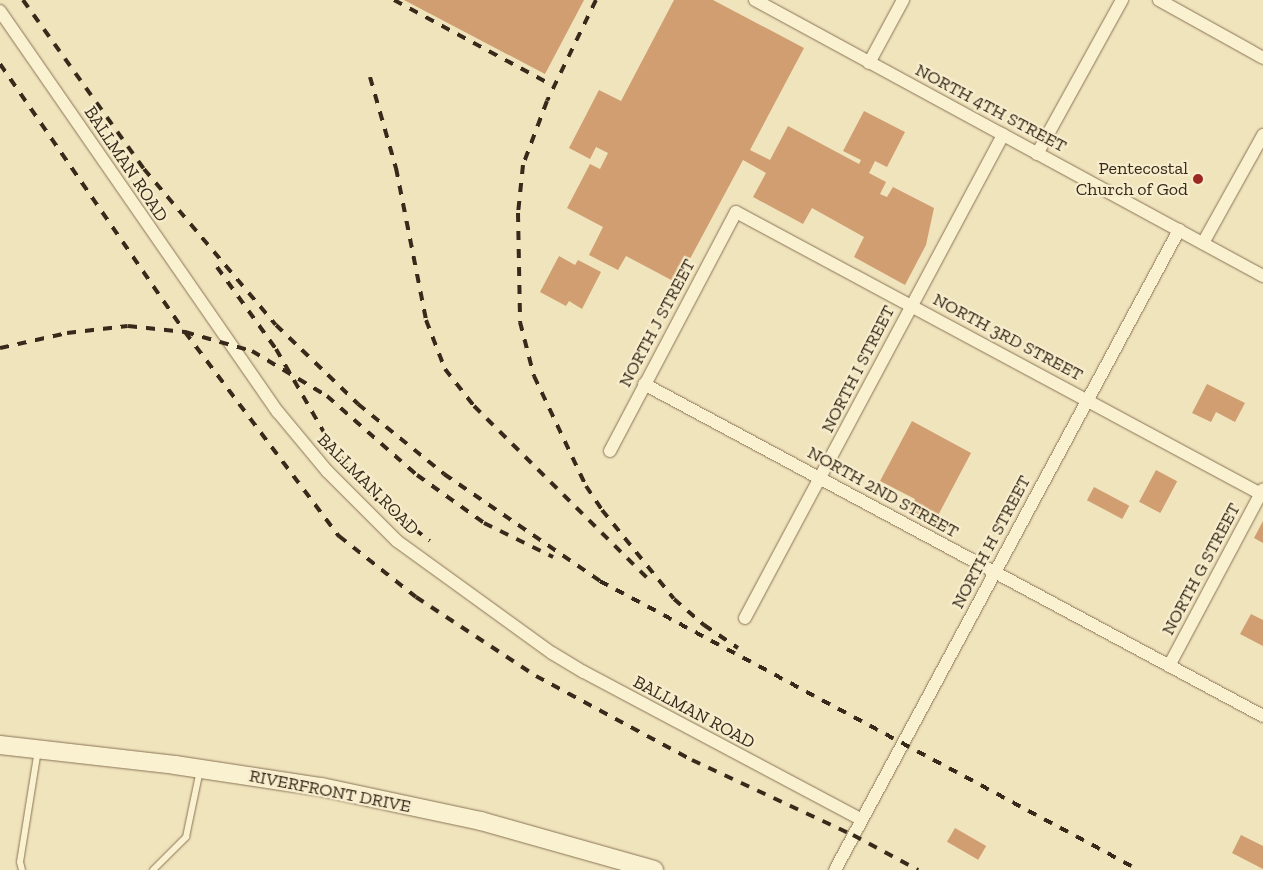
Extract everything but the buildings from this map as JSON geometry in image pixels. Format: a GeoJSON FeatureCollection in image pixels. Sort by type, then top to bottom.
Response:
{"type":"FeatureCollection","features":[{"type":"Feature","properties":{"kind":"street","name":"NORTH 4TH STREET"},"geometry":{"type":"LineString","coordinates":[[755,0],[1263,276]]}},
{"type":"Feature","properties":{"kind":"street"},"geometry":{"type":"LineString","coordinates":[[869,62],[903,0]]}},
{"type":"Feature","properties":{"kind":"street"},"geometry":{"type":"LineString","coordinates":[[1037,154],[1122,0]]}},
{"type":"Feature","properties":{"kind":"street"},"geometry":{"type":"LineString","coordinates":[[1159,0],[1263,58]]}},
{"type":"Feature","properties":{"kind":"street","name":"BALLMAN ROAD"},"geometry":{"type":"LineString","coordinates":[[0,11],[278,412],[327,471],[391,534],[428,566],[568,663],[636,702],[861,818]]}},
{"type":"Feature","properties":{"kind":"street","name":"NORTH I STREET"},"geometry":{"type":"LineString","coordinates":[[745,618],[822,478],[910,304],[1003,135]]}},
{"type":"Feature","properties":{"kind":"street"},"geometry":{"type":"LineString","coordinates":[[1203,243],[1263,135]]}},
{"type":"Feature","properties":{"kind":"street","name":"NORTH 3RD STREET"},"geometry":{"type":"LineString","coordinates":[[736,212],[1262,492]]}},
{"type":"Feature","properties":{"kind":"street","name":"NORTH J STREET"},"geometry":{"type":"LineString","coordinates":[[610,451],[736,212]]}},
{"type":"Feature","properties":{"kind":"street","name":"NORTH H STREET"},"geometry":{"type":"LineString","coordinates":[[835,870],[861,818],[1179,230]]}},
{"type":"Feature","properties":{"kind":"street","name":"NORTH 2ND STREET"},"geometry":{"type":"LineString","coordinates":[[644,384],[1263,716]]}},
{"type":"Feature","properties":{"kind":"street","name":"NORTH G STREET"},"geometry":{"type":"LineString","coordinates":[[1170,666],[1262,492]]}},
{"type":"Feature","properties":{"kind":"street","name":"RIVERFRONT DRIVE"},"geometry":{"type":"LineString","coordinates":[[0,745],[200,769],[321,787],[481,821],[654,870]]}},
{"type":"Feature","properties":{"kind":"lane"},"geometry":{"type":"LineString","coordinates":[[22,870],[21,856],[38,750]]}},
{"type":"Feature","properties":{"kind":"lane"},"geometry":{"type":"LineString","coordinates":[[154,870],[162,867],[186,837],[200,769]]}},
{"type":"Feature","properties":{"kind":"railway"},"geometry":{"type":"LineString","coordinates":[[23,0],[144,169],[276,325],[358,404],[444,474],[600,581],[1139,870]]}},
{"type":"Feature","properties":{"kind":"railway"},"geometry":{"type":"LineString","coordinates":[[394,0],[548,83]]}},
{"type":"Feature","properties":{"kind":"railway"},"geometry":{"type":"LineString","coordinates":[[596,0],[547,101],[523,165],[518,213],[520,322],[534,376],[586,486],[602,510],[674,599],[704,625],[738,648]]}},
{"type":"Feature","properties":{"kind":"railway"},"geometry":{"type":"LineString","coordinates":[[0,64],[185,332],[339,536],[416,597],[536,676],[692,760],[853,835],[918,870]]}},
{"type":"Feature","properties":{"kind":"railway"},"geometry":{"type":"LineString","coordinates":[[370,77],[396,168],[426,320],[445,369],[474,406],[648,579]]}},
{"type":"Feature","properties":{"kind":"railway"},"geometry":{"type":"LineString","coordinates":[[217,267],[276,349],[330,443],[353,475],[372,496],[430,541]]}},
{"type":"Feature","properties":{"kind":"railway"},"geometry":{"type":"LineString","coordinates":[[0,348],[67,333],[128,326],[185,332],[252,351],[327,396],[417,475],[484,523],[553,557]]}},
{"type":"Feature","properties":{"kind":"place","name":"Pentecostal Church of God"},"geometry":{"type":"Point","coordinates":[1198,179]}}]}
